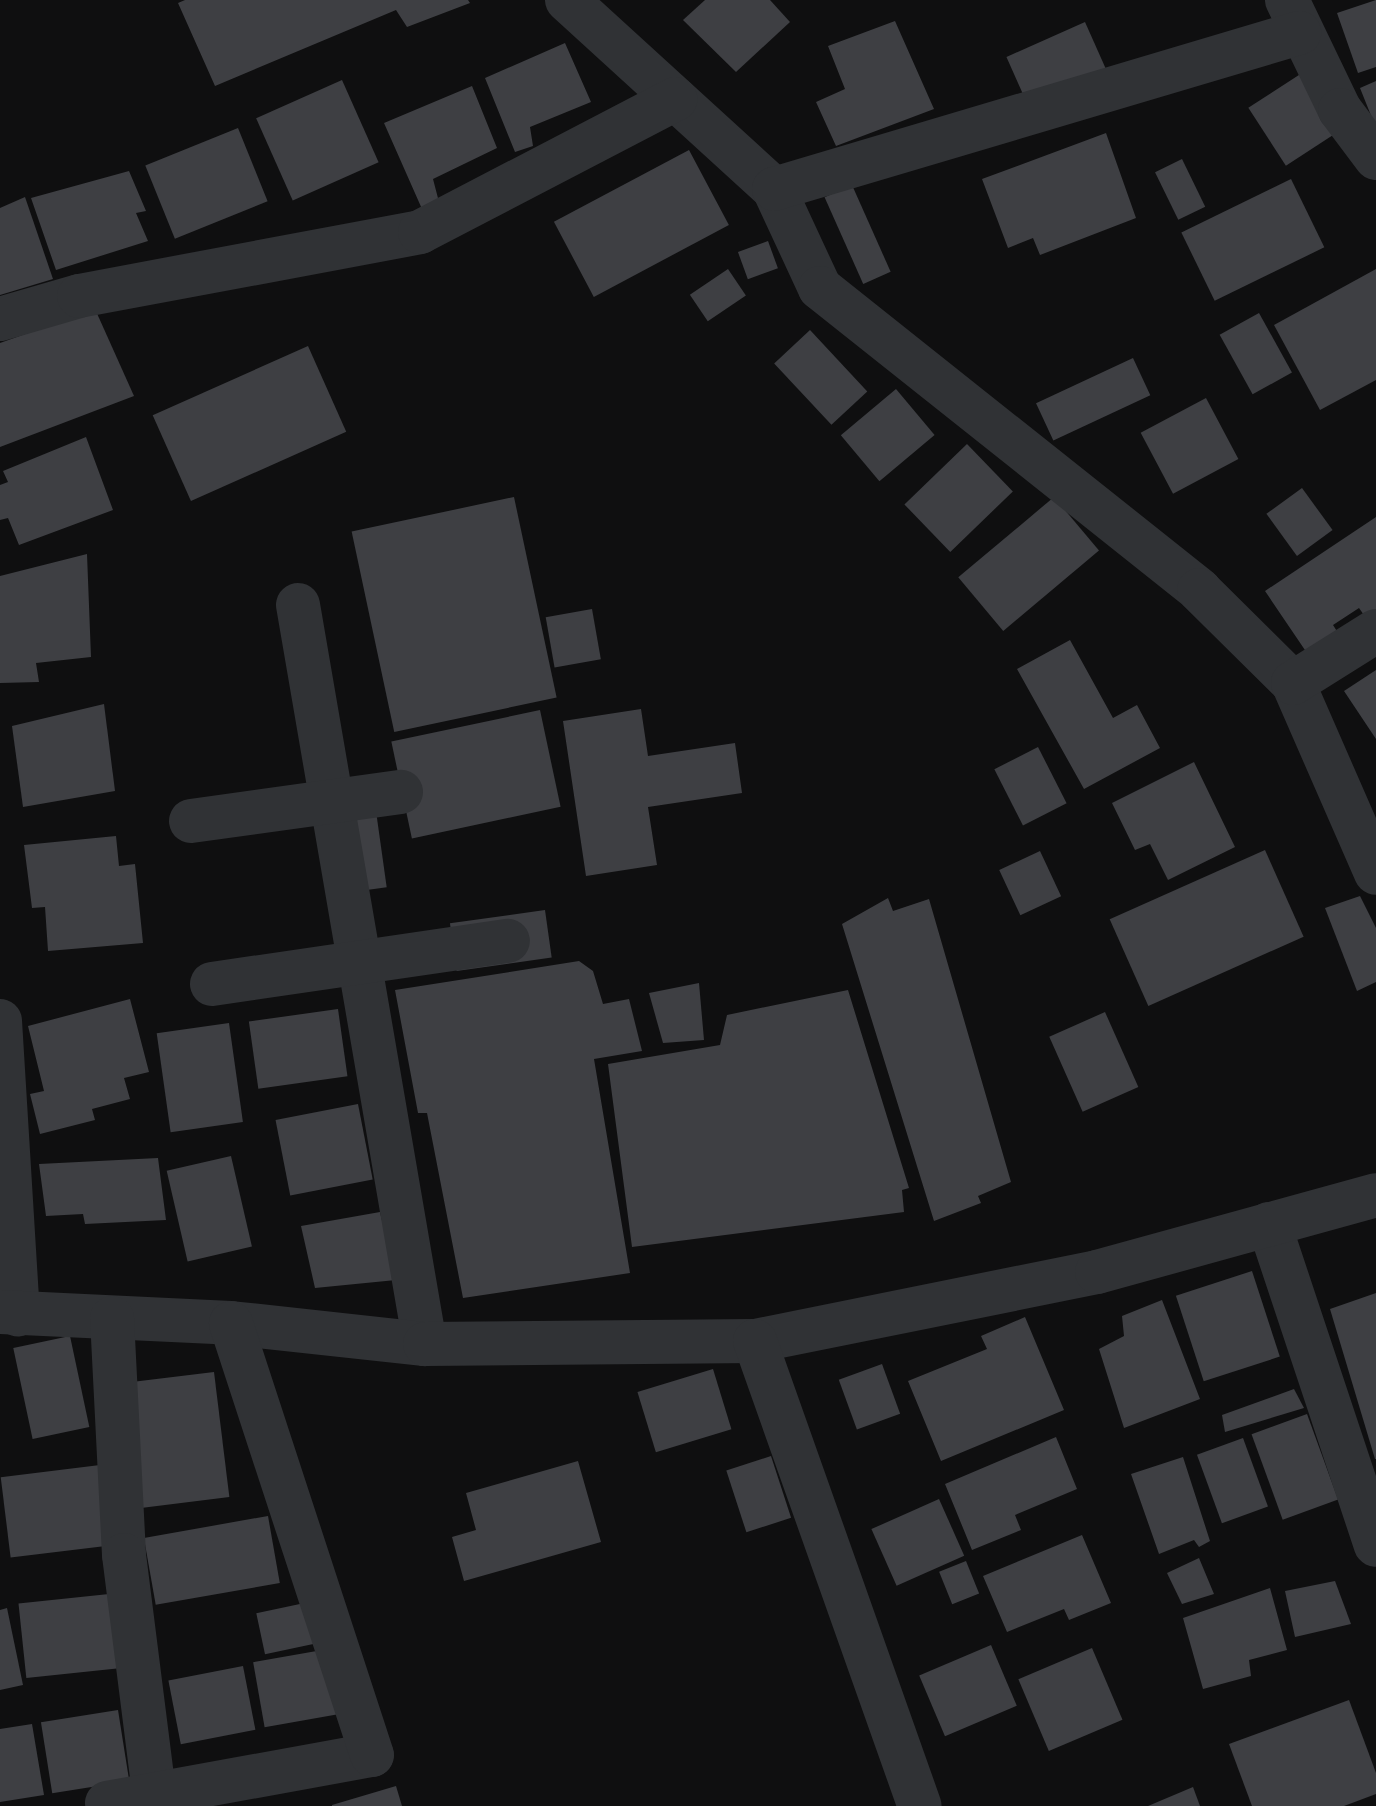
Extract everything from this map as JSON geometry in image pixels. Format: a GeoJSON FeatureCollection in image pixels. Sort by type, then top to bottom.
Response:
{"type":"FeatureCollection","features":[{"type":"Feature","properties":{"kind":"street"},"geometry":{"type":"LineString","coordinates":[[567,0],[774,189],[820,288],[1199,590],[1293,683],[1376,873]]}},
{"type":"Feature","properties":{"kind":"street"},"geometry":{"type":"LineString","coordinates":[[774,189],[1293,17],[1340,110],[1376,158]]}},
{"type":"Feature","properties":{"kind":"street"},"geometry":{"type":"LineString","coordinates":[[0,319],[79,296],[420,232],[675,99]]}},
{"type":"Feature","properties":{"kind":"street"},"geometry":{"type":"LineString","coordinates":[[298,605],[356,968],[425,1344]]}},
{"type":"Feature","properties":{"kind":"street"},"geometry":{"type":"LineString","coordinates":[[1293,683],[1376,631]]}},
{"type":"Feature","properties":{"kind":"street"},"geometry":{"type":"LineString","coordinates":[[191,821],[330,806],[401,792]]}},
{"type":"Feature","properties":{"kind":"street"},"geometry":{"type":"LineString","coordinates":[[212,984],[356,968],[508,941]]}},
{"type":"Feature","properties":{"kind":"street"},"geometry":{"type":"LineString","coordinates":[[0,1021],[9,1313],[231,1323],[425,1344],[755,1341],[1097,1272],[1376,1195]]}},
{"type":"Feature","properties":{"kind":"street"},"geometry":{"type":"LineString","coordinates":[[1269,1224],[1376,1545]]}},
{"type":"Feature","properties":{"kind":"street"},"geometry":{"type":"LineString","coordinates":[[112,1318],[124,1555],[154,1793]]}},
{"type":"Feature","properties":{"kind":"street"},"geometry":{"type":"LineString","coordinates":[[107,1803],[372,1755],[231,1323]]}},
{"type":"Feature","properties":{"kind":"street"},"geometry":{"type":"LineString","coordinates":[[755,1341],[920,1806]]}},
{"type":"Feature","properties":{"kind":"building"},"geometry":{"type":"Polygon","coordinates":[[[185,0],[468,0],[470,3],[407,27],[396,10],[215,86],[178,3],[185,0]]]}},
{"type":"Feature","properties":{"kind":"building"},"geometry":{"type":"Polygon","coordinates":[[[705,0],[770,0],[790,22],[736,72],[683,20],[705,0]]]}},
{"type":"Feature","properties":{"kind":"building"},"geometry":{"type":"Polygon","coordinates":[[[1376,0],[1376,67],[1358,73],[1337,13],[1376,0]]]}},
{"type":"Feature","properties":{"kind":"building"},"geometry":{"type":"Polygon","coordinates":[[[895,21],[934,109],[836,146],[816,102],[845,89],[828,46],[895,21]]]}},
{"type":"Feature","properties":{"kind":"building"},"geometry":{"type":"Polygon","coordinates":[[[1085,22],[1107,72],[1029,107],[1006,57],[1085,22]]]}},
{"type":"Feature","properties":{"kind":"building"},"geometry":{"type":"Polygon","coordinates":[[[565,43],[591,102],[530,127],[533,146],[515,152],[485,78],[565,43]]]}},
{"type":"Feature","properties":{"kind":"building"},"geometry":{"type":"Polygon","coordinates":[[[1302,73],[1340,131],[1286,166],[1248,108],[1302,73]]]}},
{"type":"Feature","properties":{"kind":"building"},"geometry":{"type":"Polygon","coordinates":[[[342,80],[379,162],[293,200],[256,118],[342,80]]]}},
{"type":"Feature","properties":{"kind":"building"},"geometry":{"type":"Polygon","coordinates":[[[1376,81],[1376,128],[1360,88],[1376,81]]]}},
{"type":"Feature","properties":{"kind":"building"},"geometry":{"type":"Polygon","coordinates":[[[472,86],[497,148],[433,179],[439,202],[422,209],[384,123],[472,86]]]}},
{"type":"Feature","properties":{"kind":"building"},"geometry":{"type":"Polygon","coordinates":[[[238,128],[268,201],[175,239],[145,165],[238,128]]]}},
{"type":"Feature","properties":{"kind":"building"},"geometry":{"type":"Polygon","coordinates":[[[1106,133],[1136,218],[1040,255],[1033,238],[1008,248],[982,179],[1106,133]]]}},
{"type":"Feature","properties":{"kind":"building"},"geometry":{"type":"Polygon","coordinates":[[[689,150],[729,225],[594,297],[554,222],[689,150]]]}},
{"type":"Feature","properties":{"kind":"building"},"geometry":{"type":"Polygon","coordinates":[[[1182,159],[1205,207],[1178,220],[1155,172],[1182,159]]]}},
{"type":"Feature","properties":{"kind":"building"},"geometry":{"type":"Polygon","coordinates":[[[129,171],[146,211],[136,213],[148,241],[56,270],[31,198],[129,171]]]}},
{"type":"Feature","properties":{"kind":"building"},"geometry":{"type":"Polygon","coordinates":[[[1291,179],[1324,247],[1215,301],[1181,232],[1291,179]]]}},
{"type":"Feature","properties":{"kind":"building"},"geometry":{"type":"Polygon","coordinates":[[[852,185],[891,272],[863,284],[825,197],[852,185]]]}},
{"type":"Feature","properties":{"kind":"building"},"geometry":{"type":"Polygon","coordinates":[[[25,197],[53,279],[0,295],[0,208],[25,197]]]}},
{"type":"Feature","properties":{"kind":"building"},"geometry":{"type":"Polygon","coordinates":[[[768,241],[778,268],[748,279],[738,252],[768,241]]]}},
{"type":"Feature","properties":{"kind":"building"},"geometry":{"type":"Polygon","coordinates":[[[728,269],[746,296],[708,321],[690,295],[728,269]]]}},
{"type":"Feature","properties":{"kind":"building"},"geometry":{"type":"Polygon","coordinates":[[[1376,269],[1376,380],[1320,410],[1274,325],[1376,269]]]}},
{"type":"Feature","properties":{"kind":"building"},"geometry":{"type":"Polygon","coordinates":[[[95,309],[134,396],[0,447],[0,343],[95,309]]]}},
{"type":"Feature","properties":{"kind":"building"},"geometry":{"type":"Polygon","coordinates":[[[1259,313],[1292,372],[1253,394],[1220,335],[1259,313]]]}},
{"type":"Feature","properties":{"kind":"building"},"geometry":{"type":"Polygon","coordinates":[[[810,330],[867,391],[831,425],[774,363],[810,330]]]}},
{"type":"Feature","properties":{"kind":"building"},"geometry":{"type":"Polygon","coordinates":[[[308,346],[346,432],[191,501],[153,415],[308,346]]]}},
{"type":"Feature","properties":{"kind":"building"},"geometry":{"type":"Polygon","coordinates":[[[1133,358],[1150,395],[1053,440],[1036,403],[1133,358]]]}},
{"type":"Feature","properties":{"kind":"building"},"geometry":{"type":"Polygon","coordinates":[[[896,389],[935,435],[879,481],[841,435],[896,389]]]}},
{"type":"Feature","properties":{"kind":"building"},"geometry":{"type":"Polygon","coordinates":[[[1206,398],[1238,459],[1173,494],[1141,433],[1206,398]]]}},
{"type":"Feature","properties":{"kind":"building"},"geometry":{"type":"Polygon","coordinates":[[[86,437],[113,510],[19,545],[8,518],[0,520],[0,485],[8,482],[3,471],[86,437]]]}},
{"type":"Feature","properties":{"kind":"building"},"geometry":{"type":"Polygon","coordinates":[[[967,444],[1013,491],[950,552],[904,504],[967,444]]]}},
{"type":"Feature","properties":{"kind":"building"},"geometry":{"type":"Polygon","coordinates":[[[1302,488],[1333,530],[1297,556],[1266,514],[1302,488]]]}},
{"type":"Feature","properties":{"kind":"building"},"geometry":{"type":"Polygon","coordinates":[[[514,497],[557,698],[394,732],[352,532],[514,497]]]}},
{"type":"Feature","properties":{"kind":"building"},"geometry":{"type":"Polygon","coordinates":[[[1054,497],[1099,551],[1003,631],[958,577],[1054,497]]]}},
{"type":"Feature","properties":{"kind":"building"},"geometry":{"type":"Polygon","coordinates":[[[1376,517],[1376,611],[1366,618],[1359,608],[1333,625],[1340,636],[1309,656],[1265,591],[1376,517]]]}},
{"type":"Feature","properties":{"kind":"building"},"geometry":{"type":"Polygon","coordinates":[[[87,554],[91,657],[36,663],[39,682],[0,683],[0,576],[87,554]]]}},
{"type":"Feature","properties":{"kind":"building"},"geometry":{"type":"Polygon","coordinates":[[[592,609],[601,659],[555,667],[546,617],[592,609]]]}},
{"type":"Feature","properties":{"kind":"building"},"geometry":{"type":"Polygon","coordinates":[[[1070,640],[1113,718],[1137,705],[1160,748],[1084,789],[1017,669],[1070,640]]]}},
{"type":"Feature","properties":{"kind":"building"},"geometry":{"type":"Polygon","coordinates":[[[1376,670],[1376,739],[1344,691],[1376,670]]]}},
{"type":"Feature","properties":{"kind":"building"},"geometry":{"type":"Polygon","coordinates":[[[104,704],[115,791],[23,807],[12,726],[104,704]]]}},
{"type":"Feature","properties":{"kind":"building"},"geometry":{"type":"Polygon","coordinates":[[[641,709],[648,756],[735,743],[742,793],[648,807],[657,865],[586,876],[563,721],[641,709]]]}},
{"type":"Feature","properties":{"kind":"building"},"geometry":{"type":"Polygon","coordinates":[[[540,710],[561,807],[412,838],[391,742],[540,710]]]}},
{"type":"Feature","properties":{"kind":"building"},"geometry":{"type":"Polygon","coordinates":[[[1038,747],[1067,803],[1023,825],[994,769],[1038,747]]]}},
{"type":"Feature","properties":{"kind":"building"},"geometry":{"type":"Polygon","coordinates":[[[1194,762],[1235,847],[1168,880],[1150,844],[1135,850],[1112,803],[1194,762]]]}},
{"type":"Feature","properties":{"kind":"building"},"geometry":{"type":"Polygon","coordinates":[[[375,804],[387,887],[354,892],[342,809],[375,804]]]}},
{"type":"Feature","properties":{"kind":"building"},"geometry":{"type":"Polygon","coordinates":[[[116,836],[119,866],[135,864],[143,943],[48,951],[45,907],[32,908],[24,845],[116,836]]]}},
{"type":"Feature","properties":{"kind":"building"},"geometry":{"type":"Polygon","coordinates":[[[1265,850],[1304,937],[1148,1006],[1110,919],[1265,850]]]}},
{"type":"Feature","properties":{"kind":"building"},"geometry":{"type":"Polygon","coordinates":[[[1040,851],[1061,896],[1020,915],[999,870],[1040,851]]]}},
{"type":"Feature","properties":{"kind":"building"},"geometry":{"type":"Polygon","coordinates":[[[1360,896],[1376,928],[1376,982],[1357,991],[1325,908],[1360,896]]]}},
{"type":"Feature","properties":{"kind":"building"},"geometry":{"type":"Polygon","coordinates":[[[888,898],[893,911],[929,899],[1011,1182],[978,1196],[981,1203],[934,1221],[842,924],[888,898]]]}},
{"type":"Feature","properties":{"kind":"building"},"geometry":{"type":"Polygon","coordinates":[[[545,910],[552,958],[457,971],[450,923],[545,910]]]}},
{"type":"Feature","properties":{"kind":"building"},"geometry":{"type":"Polygon","coordinates":[[[579,961],[593,971],[603,1004],[629,999],[642,1051],[594,1059],[630,1273],[463,1298],[427,1113],[418,1113],[395,990],[579,961]]]}},
{"type":"Feature","properties":{"kind":"building"},"geometry":{"type":"Polygon","coordinates":[[[699,983],[704,1040],[663,1043],[649,993],[699,983]]]}},
{"type":"Feature","properties":{"kind":"building"},"geometry":{"type":"Polygon","coordinates":[[[848,990],[909,1188],[902,1190],[904,1212],[632,1247],[608,1064],[720,1045],[727,1015],[848,990]]]}},
{"type":"Feature","properties":{"kind":"building"},"geometry":{"type":"Polygon","coordinates":[[[130,999],[149,1072],[124,1078],[130,1099],[92,1109],[95,1120],[40,1134],[30,1094],[44,1091],[28,1026],[130,999]]]}},
{"type":"Feature","properties":{"kind":"building"},"geometry":{"type":"Polygon","coordinates":[[[338,1009],[347,1076],[258,1089],[249,1022],[338,1009]]]}},
{"type":"Feature","properties":{"kind":"building"},"geometry":{"type":"Polygon","coordinates":[[[1105,1012],[1138,1087],[1083,1112],[1049,1037],[1105,1012]]]}},
{"type":"Feature","properties":{"kind":"building"},"geometry":{"type":"Polygon","coordinates":[[[229,1023],[243,1122],[171,1132],[157,1033],[229,1023]]]}},
{"type":"Feature","properties":{"kind":"building"},"geometry":{"type":"Polygon","coordinates":[[[358,1104],[373,1180],[290,1196],[276,1120],[358,1104]]]}},
{"type":"Feature","properties":{"kind":"building"},"geometry":{"type":"Polygon","coordinates":[[[231,1156],[252,1247],[188,1261],[167,1171],[231,1156]]]}},
{"type":"Feature","properties":{"kind":"building"},"geometry":{"type":"Polygon","coordinates":[[[158,1158],[166,1220],[85,1224],[83,1214],[46,1216],[39,1164],[158,1158]]]}},
{"type":"Feature","properties":{"kind":"building"},"geometry":{"type":"Polygon","coordinates":[[[380,1212],[396,1280],[315,1288],[301,1226],[380,1212]]]}},
{"type":"Feature","properties":{"kind":"building"},"geometry":{"type":"Polygon","coordinates":[[[1252,1271],[1280,1357],[1204,1381],[1176,1296],[1252,1271]]]}},
{"type":"Feature","properties":{"kind":"building"},"geometry":{"type":"Polygon","coordinates":[[[1376,1293],[1376,1459],[1375,1459],[1330,1309],[1376,1293]]]}},
{"type":"Feature","properties":{"kind":"building"},"geometry":{"type":"Polygon","coordinates":[[[1162,1300],[1200,1399],[1124,1428],[1099,1349],[1124,1336],[1122,1316],[1162,1300]]]}},
{"type":"Feature","properties":{"kind":"building"},"geometry":{"type":"Polygon","coordinates":[[[1025,1317],[1064,1410],[941,1461],[908,1381],[987,1349],[981,1336],[1025,1317]]]}},
{"type":"Feature","properties":{"kind":"building"},"geometry":{"type":"Polygon","coordinates":[[[70,1336],[89,1427],[33,1439],[13,1348],[70,1336]]]}},
{"type":"Feature","properties":{"kind":"building"},"geometry":{"type":"Polygon","coordinates":[[[882,1364],[900,1414],[857,1430],[839,1380],[882,1364]]]}},
{"type":"Feature","properties":{"kind":"building"},"geometry":{"type":"Polygon","coordinates":[[[713,1369],[731,1429],[656,1452],[637,1392],[713,1369]]]}},
{"type":"Feature","properties":{"kind":"building"},"geometry":{"type":"Polygon","coordinates":[[[214,1372],[229,1497],[143,1508],[128,1383],[214,1372]]]}},
{"type":"Feature","properties":{"kind":"building"},"geometry":{"type":"Polygon","coordinates":[[[1294,1389],[1304,1408],[1225,1432],[1222,1415],[1294,1389]]]}},
{"type":"Feature","properties":{"kind":"building"},"geometry":{"type":"Polygon","coordinates":[[[1307,1414],[1338,1500],[1283,1520],[1252,1434],[1307,1414]]]}},
{"type":"Feature","properties":{"kind":"building"},"geometry":{"type":"Polygon","coordinates":[[[1056,1437],[1077,1489],[1015,1515],[1021,1530],[972,1550],[945,1484],[1056,1437]]]}},
{"type":"Feature","properties":{"kind":"building"},"geometry":{"type":"Polygon","coordinates":[[[1243,1438],[1268,1507],[1222,1523],[1197,1455],[1243,1438]]]}},
{"type":"Feature","properties":{"kind":"building"},"geometry":{"type":"Polygon","coordinates":[[[771,1456],[791,1518],[746,1532],[726,1471],[771,1456]]]}},
{"type":"Feature","properties":{"kind":"building"},"geometry":{"type":"Polygon","coordinates":[[[1183,1457],[1210,1541],[1199,1547],[1194,1540],[1159,1554],[1131,1474],[1183,1457]]]}},
{"type":"Feature","properties":{"kind":"building"},"geometry":{"type":"Polygon","coordinates":[[[578,1461],[601,1542],[464,1581],[452,1537],[476,1530],[466,1493],[578,1461]]]}},
{"type":"Feature","properties":{"kind":"building"},"geometry":{"type":"Polygon","coordinates":[[[100,1465],[110,1545],[11,1558],[1,1477],[100,1465]]]}},
{"type":"Feature","properties":{"kind":"building"},"geometry":{"type":"Polygon","coordinates":[[[939,1499],[964,1556],[897,1586],[871,1529],[939,1499]]]}},
{"type":"Feature","properties":{"kind":"building"},"geometry":{"type":"Polygon","coordinates":[[[268,1516],[280,1583],[156,1605],[144,1538],[268,1516]]]}},
{"type":"Feature","properties":{"kind":"building"},"geometry":{"type":"Polygon","coordinates":[[[1082,1535],[1111,1603],[1069,1620],[1064,1609],[1007,1632],[983,1576],[1082,1535]]]}},
{"type":"Feature","properties":{"kind":"building"},"geometry":{"type":"Polygon","coordinates":[[[1199,1558],[1214,1594],[1182,1604],[1167,1573],[1199,1558]]]}},
{"type":"Feature","properties":{"kind":"building"},"geometry":{"type":"Polygon","coordinates":[[[966,1561],[979,1593],[952,1604],[939,1572],[966,1561]]]}},
{"type":"Feature","properties":{"kind":"building"},"geometry":{"type":"Polygon","coordinates":[[[1335,1581],[1351,1624],[1295,1637],[1285,1591],[1335,1581]]]}},
{"type":"Feature","properties":{"kind":"building"},"geometry":{"type":"Polygon","coordinates":[[[1270,1588],[1287,1650],[1249,1660],[1251,1676],[1203,1689],[1183,1618],[1270,1588]]]}},
{"type":"Feature","properties":{"kind":"building"},"geometry":{"type":"Polygon","coordinates":[[[109,1594],[117,1669],[26,1678],[18,1604],[109,1594]]]}},
{"type":"Feature","properties":{"kind":"building"},"geometry":{"type":"Polygon","coordinates":[[[314,1601],[323,1642],[265,1654],[256,1613],[314,1601]]]}},
{"type":"Feature","properties":{"kind":"building"},"geometry":{"type":"Polygon","coordinates":[[[7,1608],[23,1685],[0,1690],[0,1610],[7,1608]]]}},
{"type":"Feature","properties":{"kind":"building"},"geometry":{"type":"Polygon","coordinates":[[[991,1645],[1017,1706],[945,1736],[919,1675],[991,1645]]]}},
{"type":"Feature","properties":{"kind":"building"},"geometry":{"type":"Polygon","coordinates":[[[1092,1648],[1122,1720],[1049,1751],[1018,1679],[1092,1648]]]}},
{"type":"Feature","properties":{"kind":"building"},"geometry":{"type":"Polygon","coordinates":[[[328,1649],[339,1714],[265,1727],[253,1662],[328,1649]]]}},
{"type":"Feature","properties":{"kind":"building"},"geometry":{"type":"Polygon","coordinates":[[[243,1666],[255,1730],[181,1744],[168,1681],[243,1666]]]}},
{"type":"Feature","properties":{"kind":"building"},"geometry":{"type":"Polygon","coordinates":[[[1349,1700],[1376,1773],[1376,1794],[1344,1806],[1252,1806],[1229,1744],[1349,1700]]]}},
{"type":"Feature","properties":{"kind":"building"},"geometry":{"type":"Polygon","coordinates":[[[118,1710],[129,1781],[52,1793],[41,1722],[118,1710]]]}},
{"type":"Feature","properties":{"kind":"building"},"geometry":{"type":"Polygon","coordinates":[[[32,1724],[44,1795],[0,1802],[0,1729],[32,1724]]]}},
{"type":"Feature","properties":{"kind":"building"},"geometry":{"type":"Polygon","coordinates":[[[396,1786],[402,1806],[332,1806],[332,1805],[396,1786]]]}},
{"type":"Feature","properties":{"kind":"building"},"geometry":{"type":"Polygon","coordinates":[[[1193,1787],[1200,1806],[1148,1806],[1193,1787]]]}}]}
